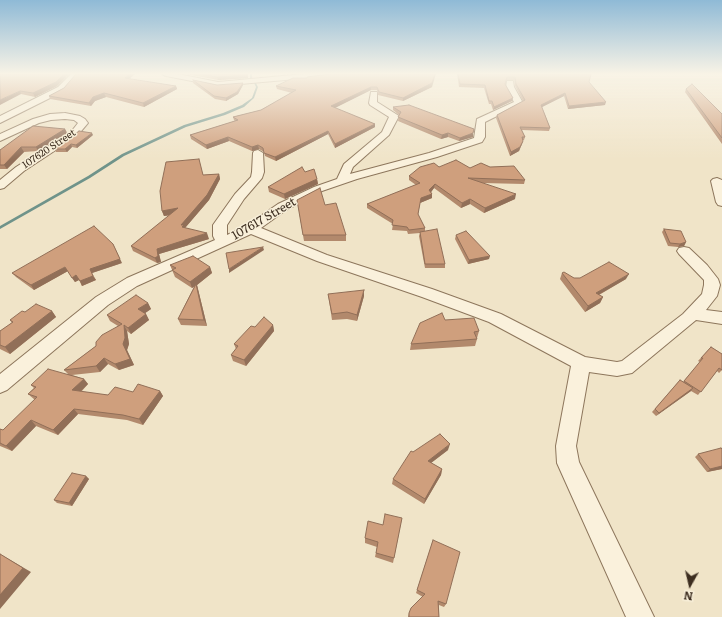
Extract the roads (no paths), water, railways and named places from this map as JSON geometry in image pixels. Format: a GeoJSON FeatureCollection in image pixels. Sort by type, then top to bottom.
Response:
{"type":"FeatureCollection","features":[{"type":"Feature","properties":{"kind":"street"},"geometry":{"type":"LineString","coordinates":[[0,120],[34,103]]}},
{"type":"Feature","properties":{"kind":"street"},"geometry":{"type":"LineString","coordinates":[[342,181],[348,166],[386,133],[394,116],[373,103]]}},
{"type":"Feature","properties":{"kind":"street","name":"107617 Street"},"geometry":{"type":"LineString","coordinates":[[0,385],[102,301],[132,282],[251,229],[282,207],[318,190],[342,181],[433,155],[478,140],[480,137],[480,121],[519,103]]}},
{"type":"Feature","properties":{"kind":"street","name":"107620 Street"},"geometry":{"type":"LineString","coordinates":[[0,138],[30,124],[50,117],[72,117],[80,119],[83,123],[74,134],[20,169],[0,186]]}},
{"type":"Feature","properties":{"kind":"street"},"geometry":{"type":"LineString","coordinates":[[224,241],[220,236],[220,225],[239,197],[256,178],[258,172],[258,153]]}},
{"type":"Feature","properties":{"kind":"street"},"geometry":{"type":"LineString","coordinates":[[717,182],[722,202]]}},
{"type":"Feature","properties":{"kind":"street"},"geometry":{"type":"LineString","coordinates":[[251,229],[322,258],[427,292],[496,318],[581,363],[617,369],[626,368],[692,314],[709,296],[712,285],[711,279],[684,251]]}},
{"type":"Feature","properties":{"kind":"street"},"geometry":{"type":"LineString","coordinates":[[692,314],[722,318]]}},
{"type":"Feature","properties":{"kind":"street"},"geometry":{"type":"LineString","coordinates":[[581,363],[566,446],[568,463],[640,617]]}},
{"type":"Feature","properties":{"kind":"waterway"},"geometry":{"type":"LineString","coordinates":[[0,228],[89,177],[123,155],[185,126],[224,114],[247,103]]}}]}
